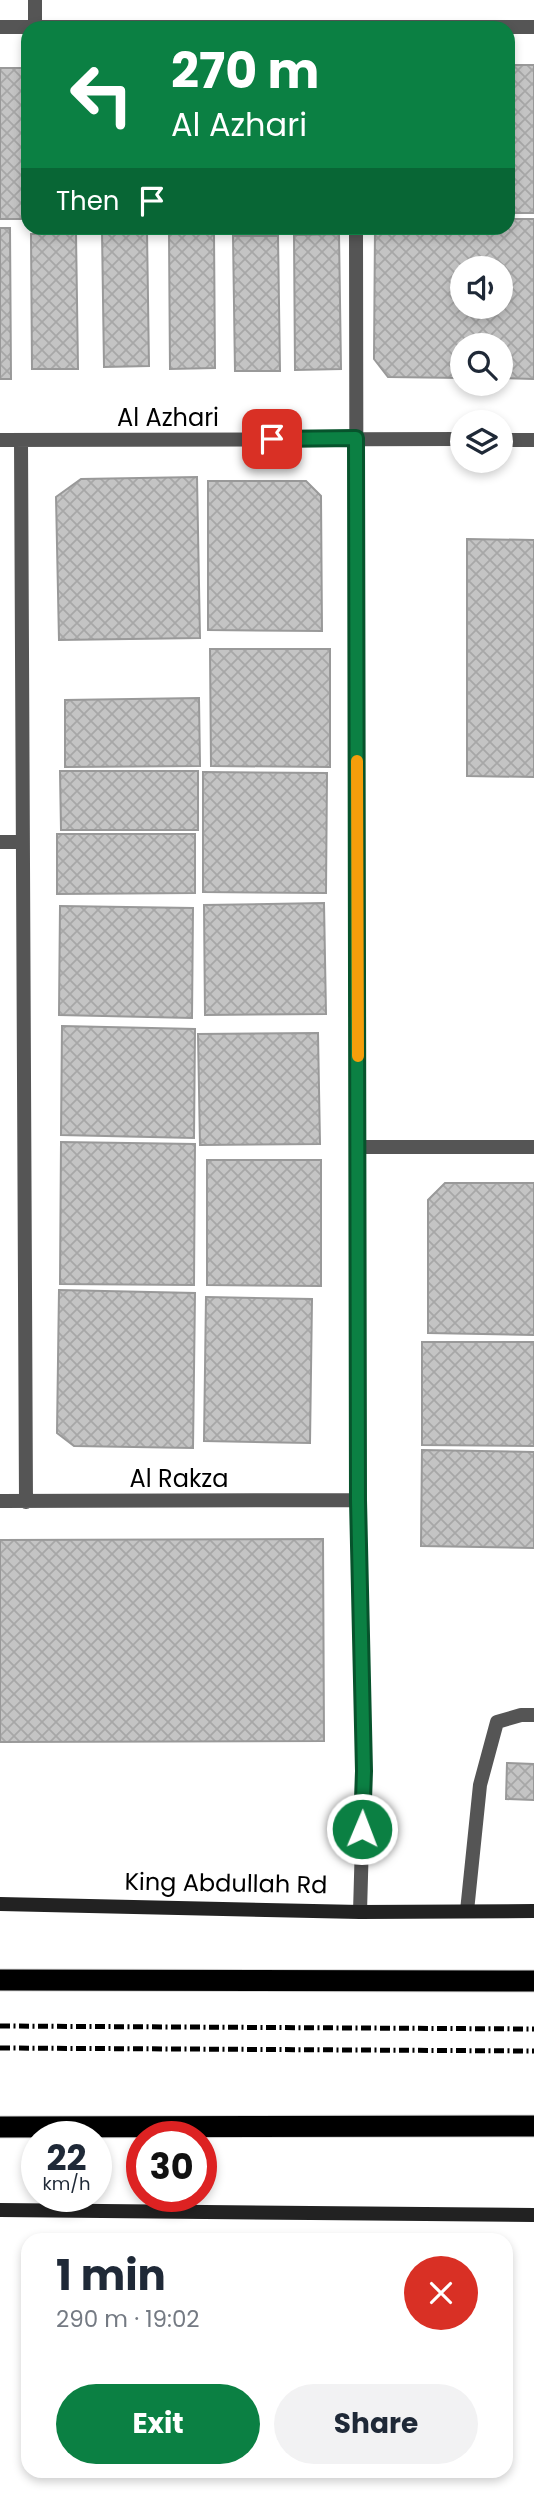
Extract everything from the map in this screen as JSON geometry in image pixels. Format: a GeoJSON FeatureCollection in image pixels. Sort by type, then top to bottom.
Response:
{"type":"FeatureCollection","features":[{"type":"Feature","properties":{"kind":"highway"},"geometry":{"type":"LineString","coordinates":[[0,1980],[534,1982]]}},
{"type":"Feature","properties":{"kind":"highway"},"geometry":{"type":"LineString","coordinates":[[0,2127],[534,2126]]}},
{"type":"Feature","properties":{"kind":"main road","name":"King Abdullah Rd"},"geometry":{"type":"LineString","coordinates":[[0,1904],[360,1912],[534,1911]]}},
{"type":"Feature","properties":{"kind":"main road"},"geometry":{"type":"LineString","coordinates":[[0,2210],[534,2215]]}},
{"type":"Feature","properties":{"kind":"street"},"geometry":{"type":"LineString","coordinates":[[35,0],[35,21]]}},
{"type":"Feature","properties":{"kind":"street"},"geometry":{"type":"LineString","coordinates":[[0,27],[21,27]]}},
{"type":"Feature","properties":{"kind":"street"},"geometry":{"type":"LineString","coordinates":[[515,27],[534,27]]}},
{"type":"Feature","properties":{"kind":"street"},"geometry":{"type":"LineString","coordinates":[[356,235],[358,1500],[364,1771],[360,1912]]}},
{"type":"Feature","properties":{"kind":"street","name":"Al Azhari"},"geometry":{"type":"LineString","coordinates":[[0,440],[450,439]]}},
{"type":"Feature","properties":{"kind":"street"},"geometry":{"type":"LineString","coordinates":[[21,440],[26,1502]]}},
{"type":"Feature","properties":{"kind":"street"},"geometry":{"type":"LineString","coordinates":[[513,440],[534,440]]}},
{"type":"Feature","properties":{"kind":"street"},"geometry":{"type":"LineString","coordinates":[[0,842],[22,842]]}},
{"type":"Feature","properties":{"kind":"street"},"geometry":{"type":"LineString","coordinates":[[358,1147],[534,1147]]}},
{"type":"Feature","properties":{"kind":"street","name":"Al Rakza"},"geometry":{"type":"LineString","coordinates":[[0,1501],[358,1500]]}},
{"type":"Feature","properties":{"kind":"street"},"geometry":{"type":"LineString","coordinates":[[467,1911],[480,1786],[497,1722],[521,1714],[534,1715]]}},
{"type":"Feature","properties":{"kind":"building"},"geometry":{"type":"Polygon","coordinates":[[[515,65],[534,65],[534,213],[515,213],[515,65]]]}},
{"type":"Feature","properties":{"kind":"building"},"geometry":{"type":"Polygon","coordinates":[[[0,68],[21,68],[21,219],[0,219],[0,68]]]}},
{"type":"Feature","properties":{"kind":"building"},"geometry":{"type":"Polygon","coordinates":[[[515,219],[534,219],[534,379],[513,378],[513,333],[450,333],[450,378],[388,377],[374,359],[375,235],[515,235],[515,219]]]}},
{"type":"Feature","properties":{"kind":"building"},"geometry":{"type":"Polygon","coordinates":[[[0,228],[10,228],[11,379],[0,379],[0,228]]]}},
{"type":"Feature","properties":{"kind":"building"},"geometry":{"type":"Polygon","coordinates":[[[31,235],[76,235],[78,369],[32,369],[31,235]]]}},
{"type":"Feature","properties":{"kind":"building"},"geometry":{"type":"Polygon","coordinates":[[[102,235],[147,235],[149,366],[104,367],[102,235]]]}},
{"type":"Feature","properties":{"kind":"building"},"geometry":{"type":"Polygon","coordinates":[[[169,235],[214,235],[215,368],[170,369],[169,235]]]}},
{"type":"Feature","properties":{"kind":"building"},"geometry":{"type":"Polygon","coordinates":[[[294,235],[339,235],[341,369],[295,370],[294,235]]]}},
{"type":"Feature","properties":{"kind":"building"},"geometry":{"type":"Polygon","coordinates":[[[233,236],[278,236],[280,371],[235,371],[233,236]]]}},
{"type":"Feature","properties":{"kind":"building"},"geometry":{"type":"Polygon","coordinates":[[[197,477],[200,638],[59,640],[56,497],[81,479],[197,477]]]}},
{"type":"Feature","properties":{"kind":"building"},"geometry":{"type":"Polygon","coordinates":[[[208,481],[306,481],[321,496],[322,631],[208,630],[208,481]]]}},
{"type":"Feature","properties":{"kind":"building"},"geometry":{"type":"Polygon","coordinates":[[[467,539],[534,540],[534,777],[467,776],[467,539]]]}},
{"type":"Feature","properties":{"kind":"building"},"geometry":{"type":"Polygon","coordinates":[[[210,649],[330,649],[330,767],[211,766],[210,649]]]}},
{"type":"Feature","properties":{"kind":"building"},"geometry":{"type":"Polygon","coordinates":[[[199,698],[200,766],[65,767],[65,700],[199,698]]]}},
{"type":"Feature","properties":{"kind":"building"},"geometry":{"type":"Polygon","coordinates":[[[60,771],[198,771],[198,830],[61,830],[60,771]]]}},
{"type":"Feature","properties":{"kind":"building"},"geometry":{"type":"Polygon","coordinates":[[[203,772],[327,773],[326,893],[203,892],[203,772]]]}},
{"type":"Feature","properties":{"kind":"building"},"geometry":{"type":"Polygon","coordinates":[[[57,834],[195,834],[195,893],[57,894],[57,834]]]}},
{"type":"Feature","properties":{"kind":"building"},"geometry":{"type":"Polygon","coordinates":[[[324,903],[326,1014],[205,1015],[204,905],[324,903]]]}},
{"type":"Feature","properties":{"kind":"building"},"geometry":{"type":"Polygon","coordinates":[[[60,906],[193,908],[192,1018],[59,1015],[60,906]]]}},
{"type":"Feature","properties":{"kind":"building"},"geometry":{"type":"Polygon","coordinates":[[[62,1026],[195,1029],[194,1138],[61,1135],[62,1026]]]}},
{"type":"Feature","properties":{"kind":"building"},"geometry":{"type":"Polygon","coordinates":[[[318,1033],[320,1144],[200,1145],[198,1034],[318,1033]]]}},
{"type":"Feature","properties":{"kind":"building"},"geometry":{"type":"Polygon","coordinates":[[[61,1142],[195,1144],[194,1285],[60,1284],[61,1142]]]}},
{"type":"Feature","properties":{"kind":"building"},"geometry":{"type":"Polygon","coordinates":[[[207,1160],[321,1160],[321,1286],[207,1285],[207,1160]]]}},
{"type":"Feature","properties":{"kind":"building"},"geometry":{"type":"Polygon","coordinates":[[[445,1183],[534,1183],[534,1335],[428,1333],[428,1200],[445,1183]]]}},
{"type":"Feature","properties":{"kind":"building"},"geometry":{"type":"Polygon","coordinates":[[[59,1290],[195,1293],[193,1448],[74,1446],[57,1433],[59,1290]]]}},
{"type":"Feature","properties":{"kind":"building"},"geometry":{"type":"Polygon","coordinates":[[[206,1297],[312,1299],[310,1443],[204,1441],[206,1297]]]}},
{"type":"Feature","properties":{"kind":"building"},"geometry":{"type":"Polygon","coordinates":[[[422,1342],[534,1342],[534,1446],[422,1445],[422,1342]]]}},
{"type":"Feature","properties":{"kind":"building"},"geometry":{"type":"Polygon","coordinates":[[[422,1450],[534,1452],[534,1548],[421,1546],[422,1450]]]}},
{"type":"Feature","properties":{"kind":"building"},"geometry":{"type":"Polygon","coordinates":[[[323,1539],[324,1741],[0,1742],[0,1540],[323,1539]]]}},
{"type":"Feature","properties":{"kind":"building"},"geometry":{"type":"Polygon","coordinates":[[[507,1763],[534,1764],[534,1800],[506,1799],[507,1763]]]}},
{"type":"Feature","properties":{"kind":"railway"},"geometry":{"type":"LineString","coordinates":[[0,2026],[534,2029]]}},
{"type":"Feature","properties":{"kind":"railway"},"geometry":{"type":"LineString","coordinates":[[0,2048],[534,2051]]}},
{"type":"Feature","properties":{"kind":"slow traffic"},"geometry":{"type":"LineString","coordinates":[[357,761],[358,1056]]}},
{"type":"Feature","properties":{"kind":"route"},"geometry":{"type":"LineString","coordinates":[[272,439],[356,438],[358,1500],[364,1771],[362,1829]]}}]}
